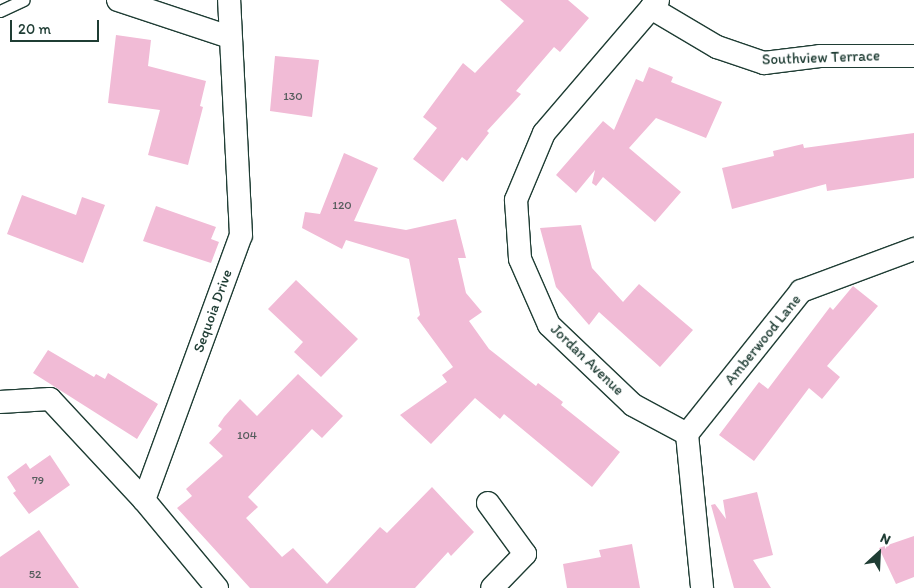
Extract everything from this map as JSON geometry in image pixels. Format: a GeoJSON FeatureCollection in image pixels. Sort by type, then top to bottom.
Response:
{"type":"FeatureCollection","features":[{"type":"Feature","properties":{"kind":"street"},"geometry":{"type":"LineString","coordinates":[[118,0],[229,37]]}},
{"type":"Feature","properties":{"kind":"street","name":"Sequoia Drive"},"geometry":{"type":"LineString","coordinates":[[144,500],[241,235],[229,37],[229,0]]}},
{"type":"Feature","properties":{"kind":"street","name":"Southview Terrace"},"geometry":{"type":"LineString","coordinates":[[655,4],[718,47],[764,63],[820,56],[914,56]]}},
{"type":"Feature","properties":{"kind":"street","name":"Jordan Avenue"},"geometry":{"type":"LineString","coordinates":[[655,4],[544,133],[516,200],[520,259],[549,325],[633,405],[687,434]]}},
{"type":"Feature","properties":{"kind":"street","name":"Amberwood Lane"},"geometry":{"type":"LineString","coordinates":[[687,434],[801,291],[914,248]]}},
{"type":"Feature","properties":{"kind":"street"},"geometry":{"type":"LineString","coordinates":[[0,402],[50,399],[144,500],[217,588]]}},
{"type":"Feature","properties":{"kind":"street"},"geometry":{"type":"LineString","coordinates":[[687,434],[702,588]]}},
{"type":"Feature","properties":{"kind":"street"},"geometry":{"type":"LineString","coordinates":[[488,503],[525,554],[492,588]]}},
{"type":"Feature","properties":{"kind":"lane"},"geometry":{"type":"LineString","coordinates":[[0,11],[24,0]]}},
{"type":"Feature","properties":{"kind":"building"},"geometry":{"type":"Polygon","coordinates":[[[500,0],[568,0],[589,18],[560,52],[554,47],[516,91],[521,94],[487,131],[489,133],[467,161],[462,157],[443,182],[413,159],[437,128],[423,117],[463,63],[475,73],[524,21],[500,0]]]}},
{"type":"Feature","properties":{"kind":"building"},"geometry":{"type":"Polygon","coordinates":[[[116,35],[151,40],[148,66],[206,81],[200,106],[203,107],[188,165],[148,155],[160,110],[108,103],[116,35]]]}},
{"type":"Feature","properties":{"kind":"building"},"geometry":{"type":"Polygon","coordinates":[[[275,56],[319,60],[312,117],[270,111],[275,56]]]}},
{"type":"Feature","properties":{"kind":"building"},"geometry":{"type":"Polygon","coordinates":[[[649,67],[673,77],[671,82],[722,102],[706,138],[656,118],[629,148],[681,192],[655,222],[603,177],[596,186],[592,183],[595,170],[576,193],[556,175],[603,121],[614,130],[636,79],[643,82],[649,67]]]}},
{"type":"Feature","properties":{"kind":"building"},"geometry":{"type":"Polygon","coordinates":[[[914,133],[914,178],[827,191],[826,184],[732,209],[722,168],[774,156],[773,151],[803,144],[804,148],[914,133]]]}},
{"type":"Feature","properties":{"kind":"building"},"geometry":{"type":"Polygon","coordinates":[[[344,153],[378,168],[354,221],[406,230],[456,219],[466,258],[458,258],[466,293],[482,312],[469,321],[489,349],[536,386],[538,383],[563,402],[561,405],[620,452],[592,487],[504,414],[500,419],[475,398],[431,444],[400,415],[447,382],[442,375],[453,367],[417,318],[420,315],[409,259],[346,240],[342,249],[302,228],[305,212],[320,214],[344,153]]]}},
{"type":"Feature","properties":{"kind":"building"},"geometry":{"type":"Polygon","coordinates":[[[22,195],[76,215],[82,197],[105,205],[83,263],[7,234],[22,195]]]}},
{"type":"Feature","properties":{"kind":"building"},"geometry":{"type":"Polygon","coordinates":[[[156,206],[216,227],[211,239],[219,242],[211,263],[143,241],[156,206]]]}},
{"type":"Feature","properties":{"kind":"building"},"geometry":{"type":"Polygon","coordinates":[[[581,225],[592,268],[623,302],[639,284],[693,330],[660,367],[599,312],[589,325],[556,287],[540,228],[581,225]]]}},
{"type":"Feature","properties":{"kind":"building"},"geometry":{"type":"Polygon","coordinates":[[[296,280],[358,339],[321,377],[294,352],[303,342],[268,309],[296,280]]]}},
{"type":"Feature","properties":{"kind":"building"},"geometry":{"type":"Polygon","coordinates":[[[853,286],[878,306],[827,366],[840,377],[822,399],[809,388],[754,461],[719,435],[759,382],[768,389],[830,307],[833,310],[853,286]]]}},
{"type":"Feature","properties":{"kind":"building"},"geometry":{"type":"Polygon","coordinates":[[[48,350],[94,377],[96,374],[105,379],[108,373],[158,404],[137,439],[33,373],[48,350]]]}},
{"type":"Feature","properties":{"kind":"building"},"geometry":{"type":"Polygon","coordinates":[[[298,374],[343,416],[322,438],[312,429],[248,497],[258,507],[246,518],[282,557],[293,548],[327,584],[380,527],[387,533],[432,487],[474,532],[451,556],[448,552],[415,588],[250,588],[177,508],[192,496],[186,489],[223,456],[209,443],[222,429],[218,426],[224,417],[240,399],[257,416],[298,374]]]}},
{"type":"Feature","properties":{"kind":"building"},"geometry":{"type":"Polygon","coordinates":[[[50,455],[70,485],[29,514],[13,493],[16,491],[7,477],[26,463],[30,469],[50,455]]]}},
{"type":"Feature","properties":{"kind":"building"},"geometry":{"type":"Polygon","coordinates":[[[757,492],[773,555],[753,560],[771,588],[734,588],[711,505],[715,504],[726,519],[723,500],[757,492]]]}},
{"type":"Feature","properties":{"kind":"building"},"geometry":{"type":"Polygon","coordinates":[[[39,530],[79,588],[0,588],[0,557],[39,530]]]}},
{"type":"Feature","properties":{"kind":"building"},"geometry":{"type":"Polygon","coordinates":[[[914,536],[914,577],[896,584],[879,548],[914,536]]]}},
{"type":"Feature","properties":{"kind":"building"},"geometry":{"type":"Polygon","coordinates":[[[632,544],[640,588],[567,588],[563,564],[601,557],[599,550],[632,544]]]}}]}
